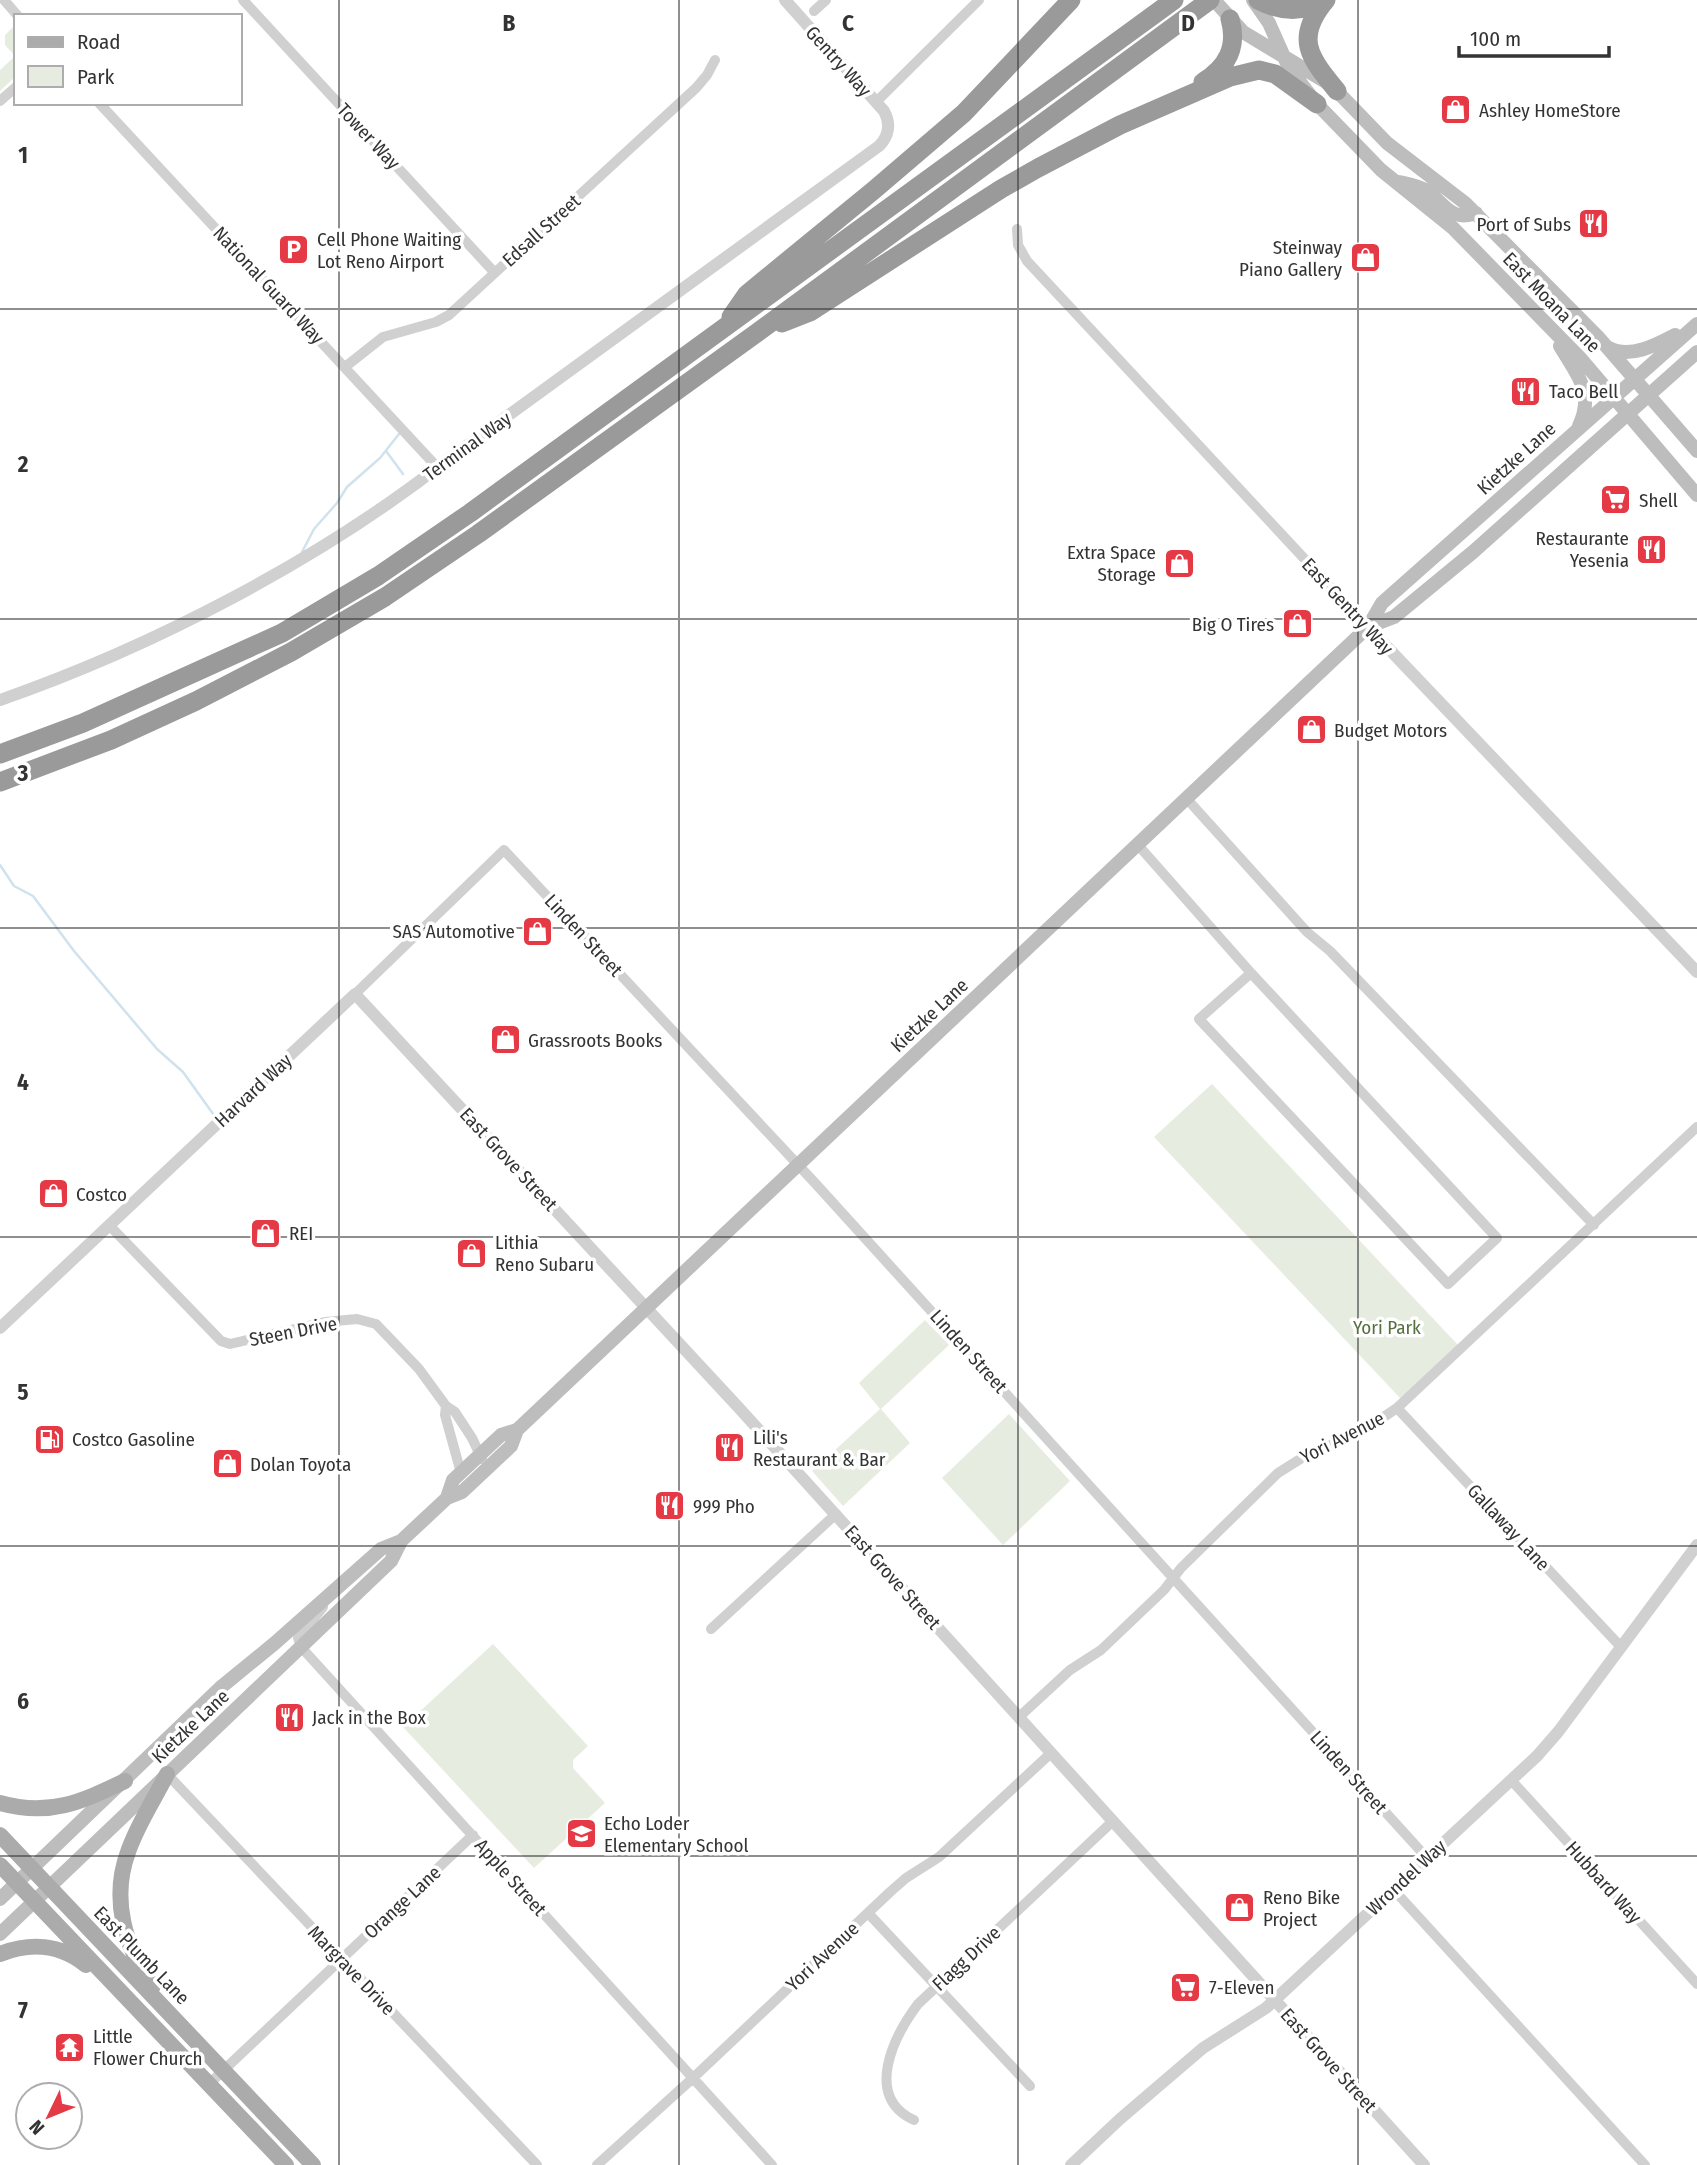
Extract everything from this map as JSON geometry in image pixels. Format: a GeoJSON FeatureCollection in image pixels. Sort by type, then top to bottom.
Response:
{"type":"FeatureCollection","features":[{"type":"Feature","properties":{"kind":"highway"},"geometry":{"type":"LineString","coordinates":[[725,327],[747,294],[947,129],[990,88],[1072,0]]}},
{"type":"Feature","properties":{"kind":"highway"},"geometry":{"type":"LineString","coordinates":[[0,754],[83,723],[282,633],[327,607],[450,527],[1174,0]]}},
{"type":"Feature","properties":{"kind":"highway"},"geometry":{"type":"LineString","coordinates":[[0,782],[139,728],[229,685],[385,597],[489,526],[758,332],[1212,0]]}},
{"type":"Feature","properties":{"kind":"highway"},"geometry":{"type":"LineString","coordinates":[[1256,0],[1290,10],[1310,7],[1324,0]]}},
{"type":"Feature","properties":{"kind":"highway"},"geometry":{"type":"LineString","coordinates":[[1324,0],[1312,18],[1307,42],[1313,59],[1337,91]]}},
{"type":"Feature","properties":{"kind":"highway"},"geometry":{"type":"LineString","coordinates":[[1170,104],[1209,79],[1227,61],[1234,38],[1230,19]]}},
{"type":"Feature","properties":{"kind":"highway"},"geometry":{"type":"LineString","coordinates":[[758,332],[810,312],[1001,189],[1080,145],[1230,77],[1259,70],[1284,79],[1317,104]]}},
{"type":"Feature","properties":{"kind":"highway"},"geometry":{"type":"LineString","coordinates":[[0,794],[62,760]]}},
{"type":"Feature","properties":{"kind":"main road","name":"East Moana Lane"},"geometry":{"type":"LineString","coordinates":[[1212,0],[1253,40],[1321,77],[1387,142],[1476,213],[1606,346],[1697,451]]}},
{"type":"Feature","properties":{"kind":"main road","name":"East Moana Lane"},"geometry":{"type":"LineString","coordinates":[[1256,0],[1295,78],[1317,104],[1394,181],[1453,229],[1548,325],[1592,371],[1697,495]]}},
{"type":"Feature","properties":{"kind":"main road"},"geometry":{"type":"LineString","coordinates":[[1394,181],[1426,191],[1455,215],[1465,217],[1476,213]]}},
{"type":"Feature","properties":{"kind":"main road"},"geometry":{"type":"LineString","coordinates":[[1606,346],[1621,353],[1628,352],[1658,344],[1696,324]]}},
{"type":"Feature","properties":{"kind":"main road","name":"Kietzke Lane"},"geometry":{"type":"LineString","coordinates":[[0,1934],[391,1561],[401,1541],[446,1498],[453,1480],[465,1478],[511,1446],[517,1430],[1368,627],[1382,603],[1696,324]]}},
{"type":"Feature","properties":{"kind":"main road"},"geometry":{"type":"LineString","coordinates":[[1548,325],[1584,389],[1586,405],[1577,430]]}},
{"type":"Feature","properties":{"kind":"main road","name":"Kietzke Lane"},"geometry":{"type":"LineString","coordinates":[[1368,627],[1394,617],[1454,568],[1697,352]]}},
{"type":"Feature","properties":{"kind":"main road","name":"Kietzke Lane"},"geometry":{"type":"LineString","coordinates":[[465,1478],[481,1454],[501,1434],[517,1430]]}},
{"type":"Feature","properties":{"kind":"main road","name":"Kietzke Lane"},"geometry":{"type":"LineString","coordinates":[[0,1899],[220,1688],[381,1549],[401,1541]]}},
{"type":"Feature","properties":{"kind":"main road"},"geometry":{"type":"LineString","coordinates":[[167,1774],[129,1849],[122,1870],[120,1906],[128,1941],[140,1967],[190,2035]]}},
{"type":"Feature","properties":{"kind":"main road"},"geometry":{"type":"LineString","coordinates":[[0,1803],[27,1808],[57,1808],[90,1798],[125,1781]]}},
{"type":"Feature","properties":{"kind":"main road","name":"East Plumb Lane"},"geometry":{"type":"LineString","coordinates":[[0,1835],[313,2165]]}},
{"type":"Feature","properties":{"kind":"main road"},"geometry":{"type":"LineString","coordinates":[[0,1865],[286,2165]]}},
{"type":"Feature","properties":{"kind":"main road"},"geometry":{"type":"LineString","coordinates":[[0,1954],[28,1945],[59,1950],[76,1958],[137,2010]]}},
{"type":"Feature","properties":{"kind":"street"},"geometry":{"type":"LineString","coordinates":[[4,0],[16,14]]}},
{"type":"Feature","properties":{"kind":"street","name":"Tower Way"},"geometry":{"type":"LineString","coordinates":[[243,0],[494,272]]}},
{"type":"Feature","properties":{"kind":"street","name":"Gentry Way"},"geometry":{"type":"LineString","coordinates":[[785,0],[876,102],[889,124]]}},
{"type":"Feature","properties":{"kind":"street"},"geometry":{"type":"LineString","coordinates":[[814,11],[826,0]]}},
{"type":"Feature","properties":{"kind":"street"},"geometry":{"type":"LineString","coordinates":[[876,102],[979,0]]}},
{"type":"Feature","properties":{"kind":"street","name":"Edsall Street"},"geometry":{"type":"LineString","coordinates":[[345,367],[383,337],[436,322],[449,315],[695,88],[707,75],[715,60]]}},
{"type":"Feature","properties":{"kind":"street"},"geometry":{"type":"LineString","coordinates":[[0,101],[14,89]]}},
{"type":"Feature","properties":{"kind":"street","name":"National Guard Way"},"geometry":{"type":"LineString","coordinates":[[101,105],[437,467]]}},
{"type":"Feature","properties":{"kind":"street","name":"Terminal Way"},"geometry":{"type":"LineString","coordinates":[[0,700],[91,665],[229,598],[396,499],[879,146],[886,139],[889,124]]}},
{"type":"Feature","properties":{"kind":"street","name":"East Gentry Way"},"geometry":{"type":"LineString","coordinates":[[1017,229],[1018,245],[1027,261],[1368,627],[1697,972]]}},
{"type":"Feature","properties":{"kind":"street"},"geometry":{"type":"LineString","coordinates":[[1187,799],[1307,932],[1385,1007],[1594,1225]]}},
{"type":"Feature","properties":{"kind":"street"},"geometry":{"type":"LineString","coordinates":[[1138,845],[1251,973],[1497,1238],[1448,1284],[1199,1019],[1251,973]]}},
{"type":"Feature","properties":{"kind":"street","name":"Linden Street"},"geometry":{"type":"LineString","coordinates":[[504,850],[798,1164],[1427,1858]]}},
{"type":"Feature","properties":{"kind":"street","name":"Harvard Way"},"geometry":{"type":"LineString","coordinates":[[0,1328],[504,850]]}},
{"type":"Feature","properties":{"kind":"street","name":"East Grove Street"},"geometry":{"type":"LineString","coordinates":[[355,994],[648,1308],[1424,2165]]}},
{"type":"Feature","properties":{"kind":"street","name":"Yori Avenue"},"geometry":{"type":"LineString","coordinates":[[1019,1717],[1059,1679],[1101,1650],[1164,1590],[1278,1473],[1305,1456],[1363,1431],[1397,1408],[1697,1128]]}},
{"type":"Feature","properties":{"kind":"street","name":"Steen Drive"},"geometry":{"type":"LineString","coordinates":[[109,1225],[217,1340],[230,1344],[325,1322],[357,1319],[376,1324],[418,1368],[446,1406],[454,1412],[481,1454]]}},
{"type":"Feature","properties":{"kind":"street","name":"Steen Drive"},"geometry":{"type":"LineString","coordinates":[[446,1406],[445,1415],[465,1478]]}},
{"type":"Feature","properties":{"kind":"street","name":"Gallaway Lane"},"geometry":{"type":"LineString","coordinates":[[1397,1408],[1620,1647]]}},
{"type":"Feature","properties":{"kind":"street"},"geometry":{"type":"LineString","coordinates":[[711,1629],[836,1514]]}},
{"type":"Feature","properties":{"kind":"street","name":"Wrondel Way"},"geometry":{"type":"LineString","coordinates":[[1071,2165],[1203,2048],[1266,2008],[1548,1745],[1697,1545]]}},
{"type":"Feature","properties":{"kind":"street"},"geometry":{"type":"LineString","coordinates":[[301,1647],[298,1638],[340,1585]]}},
{"type":"Feature","properties":{"kind":"street","name":"Apple Street"},"geometry":{"type":"LineString","coordinates":[[301,1647],[772,2165]]}},
{"type":"Feature","properties":{"kind":"street","name":"Yori Avenue"},"geometry":{"type":"LineString","coordinates":[[597,2165],[906,1878],[939,1857],[1051,1753]]}},
{"type":"Feature","properties":{"kind":"street","name":"Margrave Drive"},"geometry":{"type":"LineString","coordinates":[[167,1774],[537,2165]]}},
{"type":"Feature","properties":{"kind":"street","name":"Hubbard Way"},"geometry":{"type":"LineString","coordinates":[[1511,1780],[1697,1984]]}},
{"type":"Feature","properties":{"kind":"street","name":"Flagg Drive"},"geometry":{"type":"LineString","coordinates":[[914,2120],[905,2116],[890,2099],[886,2088],[886,2065],[908,2016],[936,1986],[1113,1821]]}},
{"type":"Feature","properties":{"kind":"street","name":"Orange Lane"},"geometry":{"type":"LineString","coordinates":[[209,2084],[473,1835]]}},
{"type":"Feature","properties":{"kind":"street"},"geometry":{"type":"LineString","coordinates":[[1393,1889],[1645,2165]]}},
{"type":"Feature","properties":{"kind":"street"},"geometry":{"type":"LineString","coordinates":[[868,1913],[1030,2086]]}},
{"type":"Feature","properties":{"kind":"green space"},"geometry":{"type":"Polygon","coordinates":[[[14,26],[14,55],[5,45],[5,35],[14,26]]]}},
{"type":"Feature","properties":{"kind":"green space"},"geometry":{"type":"Polygon","coordinates":[[[14,57],[14,78],[0,91],[0,70],[14,57]]]}},
{"type":"Feature","properties":{"kind":"green space","name":"Yori Park"},"geometry":{"type":"Polygon","coordinates":[[[1212,1084],[1458,1345],[1401,1399],[1154,1137],[1212,1084]]]}},
{"type":"Feature","properties":{"kind":"green space"},"geometry":{"type":"Polygon","coordinates":[[[925,1320],[949,1345],[881,1409],[910,1443],[843,1506],[812,1471],[880,1409],[859,1383],[925,1320]]]}},
{"type":"Feature","properties":{"kind":"green space"},"geometry":{"type":"Polygon","coordinates":[[[1009,1414],[1070,1481],[1003,1545],[942,1478],[1009,1414]]]}},
{"type":"Feature","properties":{"kind":"green space"},"geometry":{"type":"Polygon","coordinates":[[[493,1644],[588,1746],[573,1760],[573,1768],[605,1803],[534,1868],[403,1727],[493,1644]]]}},
{"type":"Feature","properties":{"kind":"waterway"},"geometry":{"type":"LineString","coordinates":[[302,552],[314,529],[347,487],[380,458],[399,434]]}},
{"type":"Feature","properties":{"kind":"waterway"},"geometry":{"type":"LineString","coordinates":[[386,451],[403,474]]}},
{"type":"Feature","properties":{"kind":"waterway"},"geometry":{"type":"LineString","coordinates":[[0,865],[14,886],[33,896],[74,951],[157,1049],[183,1072],[216,1118]]}},
{"type":"Feature","properties":{"kind":"place","name":"Ashley HomeStore"},"geometry":{"type":"Point","coordinates":[1456,110]}},
{"type":"Feature","properties":{"kind":"place","name":"Port of Subs"},"geometry":{"type":"Point","coordinates":[1594,224]}},
{"type":"Feature","properties":{"kind":"place","name":"Cell Phone Waiting Lot Reno Airport"},"geometry":{"type":"Point","coordinates":[294,250]}},
{"type":"Feature","properties":{"kind":"place","name":"Steinway Piano Gallery"},"geometry":{"type":"Point","coordinates":[1365,258]}},
{"type":"Feature","properties":{"kind":"place","name":"Taco Bell"},"geometry":{"type":"Point","coordinates":[1526,391]}},
{"type":"Feature","properties":{"kind":"place","name":"Shell"},"geometry":{"type":"Point","coordinates":[1616,500]}},
{"type":"Feature","properties":{"kind":"place","name":"Restaurante Yesenia"},"geometry":{"type":"Point","coordinates":[1652,549]}},
{"type":"Feature","properties":{"kind":"place","name":"Extra Space Storage"},"geometry":{"type":"Point","coordinates":[1179,563]}},
{"type":"Feature","properties":{"kind":"place","name":"Big O Tires"},"geometry":{"type":"Point","coordinates":[1297,624]}},
{"type":"Feature","properties":{"kind":"place","name":"Budget Motors"},"geometry":{"type":"Point","coordinates":[1311,730]}},
{"type":"Feature","properties":{"kind":"place","name":"SAS Automotive"},"geometry":{"type":"Point","coordinates":[538,931]}},
{"type":"Feature","properties":{"kind":"place","name":"Grassroots Books"},"geometry":{"type":"Point","coordinates":[505,1040]}},
{"type":"Feature","properties":{"kind":"place","name":"Costco"},"geometry":{"type":"Point","coordinates":[53,1194]}},
{"type":"Feature","properties":{"kind":"place","name":"REI"},"geometry":{"type":"Point","coordinates":[266,1233]}},
{"type":"Feature","properties":{"kind":"place","name":"Lithia Reno Subaru"},"geometry":{"type":"Point","coordinates":[472,1253]}},
{"type":"Feature","properties":{"kind":"place","name":"Costco Gasoline"},"geometry":{"type":"Point","coordinates":[49,1439]}},
{"type":"Feature","properties":{"kind":"place","name":"Lili's Restaurant & Bar"},"geometry":{"type":"Point","coordinates":[730,1448]}},
{"type":"Feature","properties":{"kind":"place","name":"Dolan Toyota"},"geometry":{"type":"Point","coordinates":[227,1464]}},
{"type":"Feature","properties":{"kind":"place","name":"999 Pho"},"geometry":{"type":"Point","coordinates":[670,1506]}},
{"type":"Feature","properties":{"kind":"place","name":"Jack in the Box"},"geometry":{"type":"Point","coordinates":[289,1717]}},
{"type":"Feature","properties":{"kind":"place","name":"Echo Loder Elementary School"},"geometry":{"type":"Point","coordinates":[581,1834]}},
{"type":"Feature","properties":{"kind":"place","name":"Reno Bike Project"},"geometry":{"type":"Point","coordinates":[1240,1908]}},
{"type":"Feature","properties":{"kind":"place","name":"7-Eleven"},"geometry":{"type":"Point","coordinates":[1186,1987]}},
{"type":"Feature","properties":{"kind":"place","name":"Little Flower Church"},"geometry":{"type":"Point","coordinates":[70,2047]}}]}
